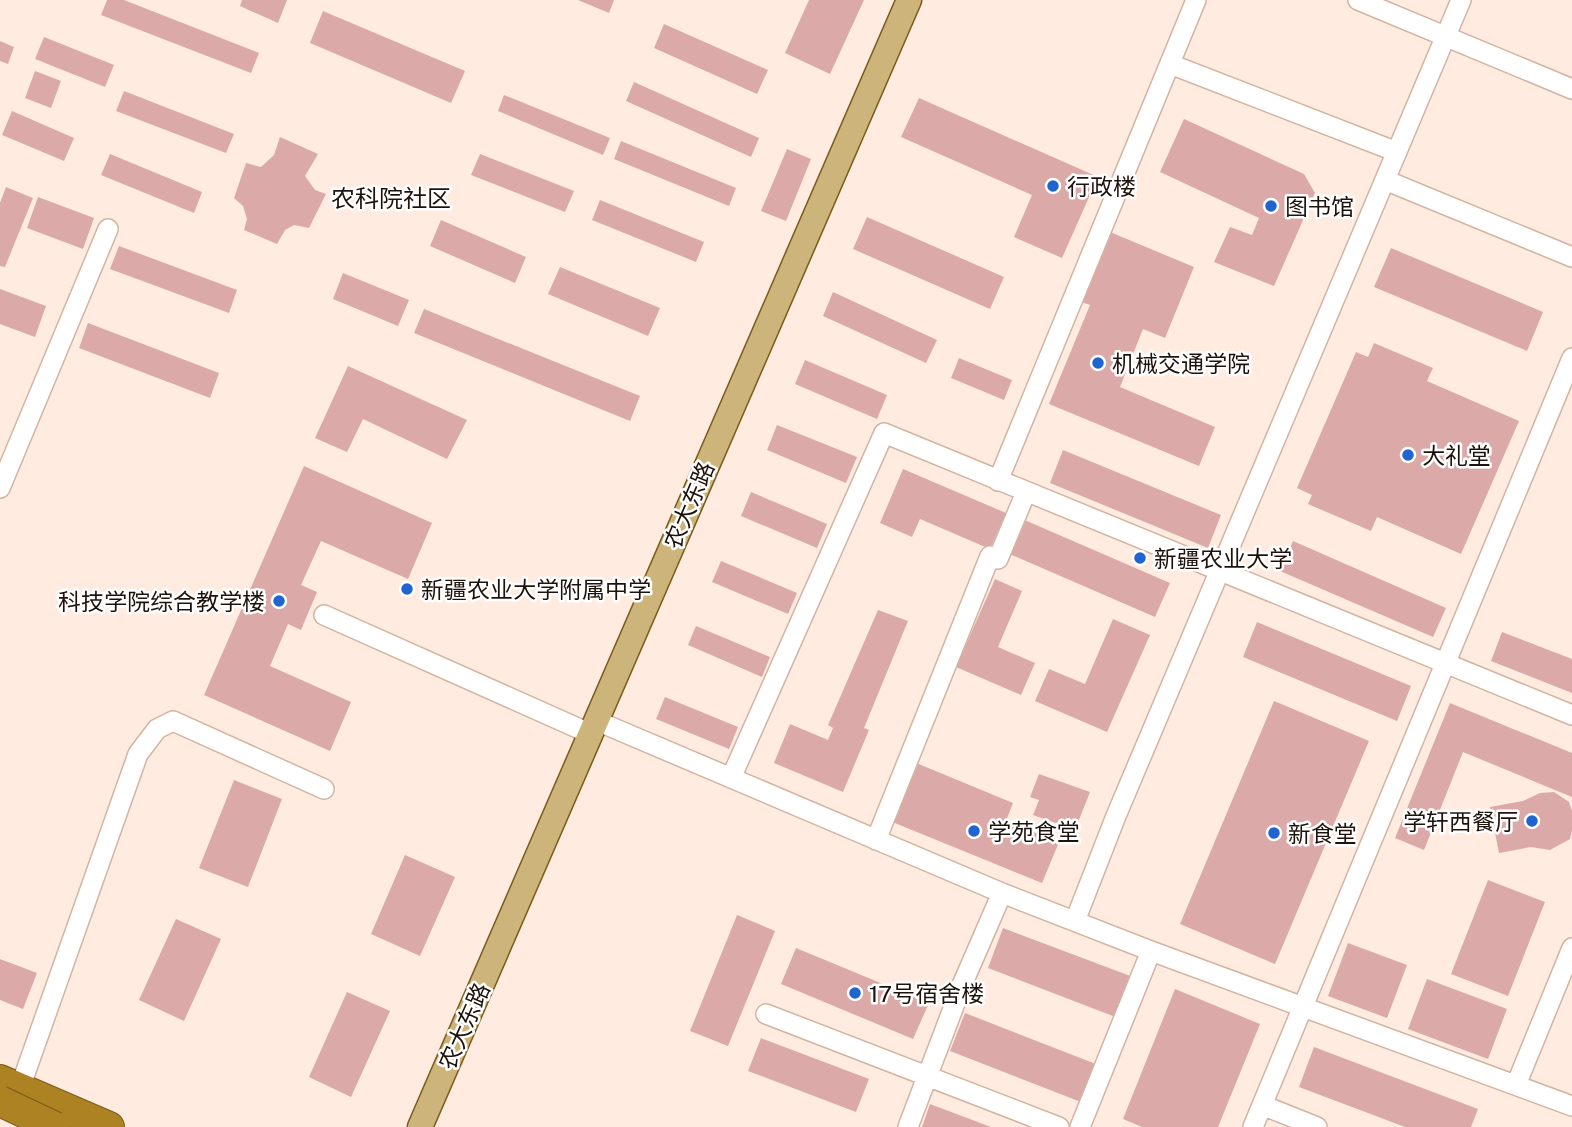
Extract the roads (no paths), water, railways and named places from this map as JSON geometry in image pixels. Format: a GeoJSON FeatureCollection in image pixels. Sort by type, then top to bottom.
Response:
{"type":"FeatureCollection","features":[{"type":"Feature","properties":{"kind":"highway"},"geometry":{"type":"LineString","coordinates":[[3,1092],[55,1127]]}},
{"type":"Feature","properties":{"kind":"highway"},"geometry":{"type":"LineString","coordinates":[[3,1092],[109,1127]]}},
{"type":"Feature","properties":{"kind":"main road","name":"农大东路"},"geometry":{"type":"LineString","coordinates":[[420,1127],[909,0]]}},
{"type":"Feature","properties":{"kind":"main road"},"geometry":{"type":"LineString","coordinates":[[3,1092],[62,1127]]}},
{"type":"Feature","properties":{"kind":"main road"},"geometry":{"type":"LineString","coordinates":[[3,1092],[125,1127]]}},
{"type":"Feature","properties":{"kind":"street"},"geometry":{"type":"LineString","coordinates":[[998,481],[1196,0]]}},
{"type":"Feature","properties":{"kind":"street"},"geometry":{"type":"LineString","coordinates":[[1358,0],[1572,89]]}},
{"type":"Feature","properties":{"kind":"street"},"geometry":{"type":"LineString","coordinates":[[1074,920],[1461,0]]}},
{"type":"Feature","properties":{"kind":"street"},"geometry":{"type":"LineString","coordinates":[[1170,64],[1397,152]]}},
{"type":"Feature","properties":{"kind":"street"},"geometry":{"type":"LineString","coordinates":[[1385,180],[1572,257]]}},
{"type":"Feature","properties":{"kind":"street"},"geometry":{"type":"LineString","coordinates":[[0,488],[108,229]]}},
{"type":"Feature","properties":{"kind":"street"},"geometry":{"type":"LineString","coordinates":[[1253,1127],[1572,358]]}},
{"type":"Feature","properties":{"kind":"street"},"geometry":{"type":"LineString","coordinates":[[731,778],[884,433],[1572,715]]}},
{"type":"Feature","properties":{"kind":"street"},"geometry":{"type":"LineString","coordinates":[[876,839],[990,556],[998,559],[1026,492]]}},
{"type":"Feature","properties":{"kind":"street"},"geometry":{"type":"LineString","coordinates":[[324,615],[594,727],[731,778],[1002,892],[1151,951],[1572,1105]]}},
{"type":"Feature","properties":{"kind":"street"},"geometry":{"type":"LineString","coordinates":[[3,1092],[138,754],[157,729],[173,721],[324,789]]}},
{"type":"Feature","properties":{"kind":"street"},"geometry":{"type":"LineString","coordinates":[[908,1127],[962,985],[1002,892]]}},
{"type":"Feature","properties":{"kind":"street"},"geometry":{"type":"LineString","coordinates":[[1516,1084],[1572,948]]}},
{"type":"Feature","properties":{"kind":"street"},"geometry":{"type":"LineString","coordinates":[[1080,1127],[1151,951]]}},
{"type":"Feature","properties":{"kind":"street"},"geometry":{"type":"LineString","coordinates":[[766,1014],[1059,1127]]}},
{"type":"Feature","properties":{"kind":"street"},"geometry":{"type":"LineString","coordinates":[[1262,1105],[1317,1127]]}},
{"type":"Feature","properties":{"kind":"place","name":"行政楼"},"geometry":{"type":"Point","coordinates":[1053,186]}},
{"type":"Feature","properties":{"kind":"place","name":"图书馆"},"geometry":{"type":"Point","coordinates":[1271,206]}},
{"type":"Feature","properties":{"kind":"place","name":"机械交通学院"},"geometry":{"type":"Point","coordinates":[1098,363]}},
{"type":"Feature","properties":{"kind":"place","name":"大礼堂"},"geometry":{"type":"Point","coordinates":[1408,455]}},
{"type":"Feature","properties":{"kind":"place","name":"新疆农业大学"},"geometry":{"type":"Point","coordinates":[1140,558]}},
{"type":"Feature","properties":{"kind":"place","name":"新疆农业大学附属中学"},"geometry":{"type":"Point","coordinates":[407,589]}},
{"type":"Feature","properties":{"kind":"place","name":"科技学院综合教学楼"},"geometry":{"type":"Point","coordinates":[279,601]}},
{"type":"Feature","properties":{"kind":"place","name":"学轩西餐厅"},"geometry":{"type":"Point","coordinates":[1532,821]}},
{"type":"Feature","properties":{"kind":"place","name":"学苑食堂"},"geometry":{"type":"Point","coordinates":[974,831]}},
{"type":"Feature","properties":{"kind":"place","name":"新食堂"},"geometry":{"type":"Point","coordinates":[1274,833]}},
{"type":"Feature","properties":{"kind":"place","name":"17号宿舍楼"},"geometry":{"type":"Point","coordinates":[855,993]}},
{"type":"Feature","properties":{"kind":"district","name":"农科院社区"},"geometry":{"type":"Point","coordinates":[391,198]}}]}
